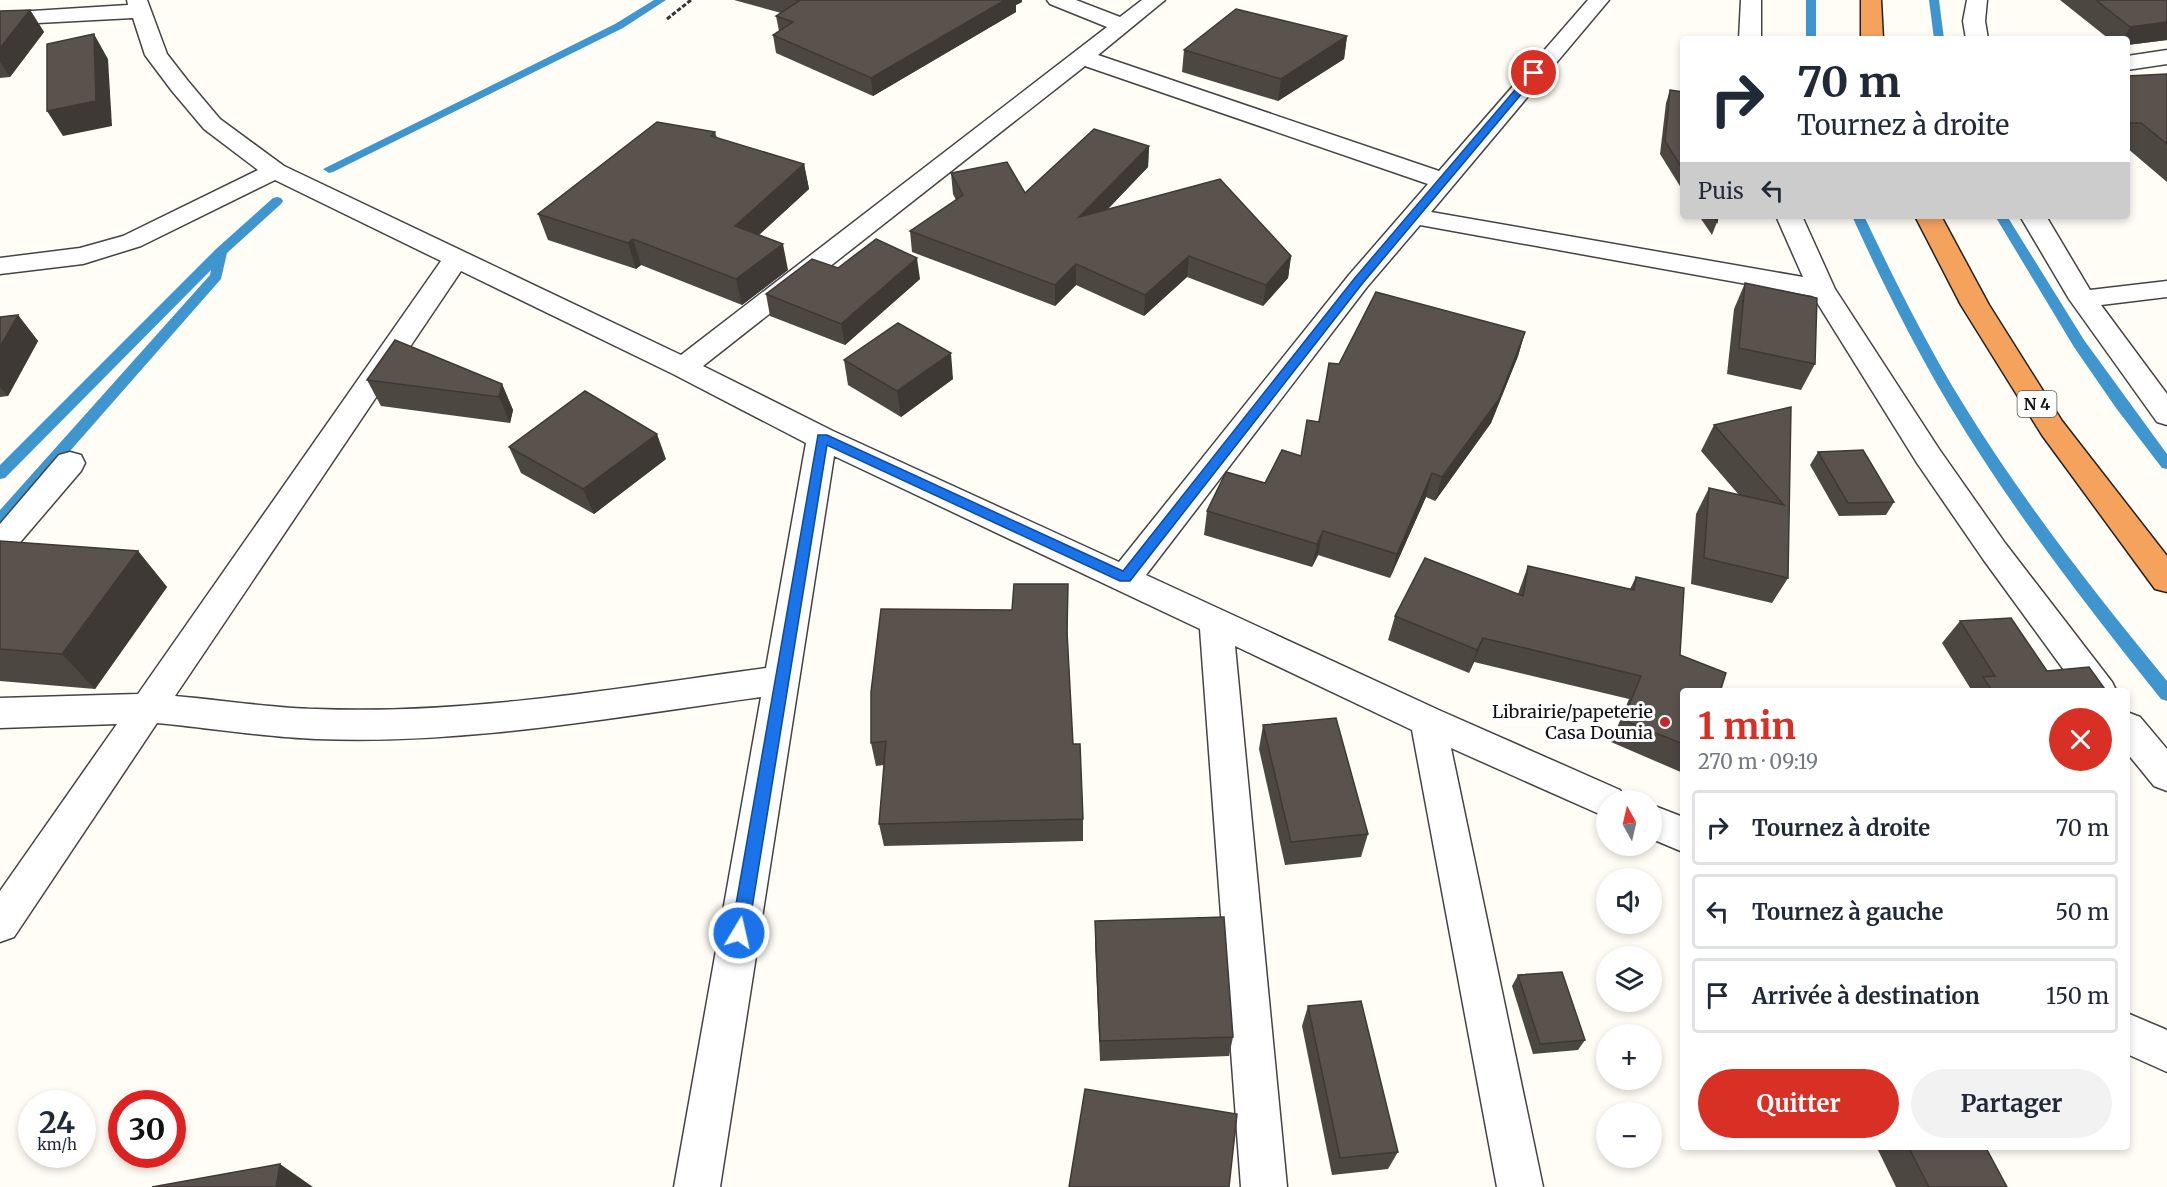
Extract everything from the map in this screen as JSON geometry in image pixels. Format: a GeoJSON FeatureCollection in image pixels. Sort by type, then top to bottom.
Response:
{"type":"FeatureCollection","features":[{"type":"Feature","properties":{"kind":"highway"},"geometry":{"type":"LineString","coordinates":[[1870,0],[1872,36]]}},
{"type":"Feature","properties":{"kind":"highway","name":"N 4"},"geometry":{"type":"LineString","coordinates":[[1930,219],[1975,305],[2052,428],[2167,580]]}},
{"type":"Feature","properties":{"kind":"street"},"geometry":{"type":"LineString","coordinates":[[1057,0],[1122,25]]}},
{"type":"Feature","properties":{"kind":"street"},"geometry":{"type":"LineString","coordinates":[[683,367],[1155,0]]}},
{"type":"Feature","properties":{"kind":"street"},"geometry":{"type":"LineString","coordinates":[[1125,578],[1351,291],[1599,0]]}},
{"type":"Feature","properties":{"kind":"street"},"geometry":{"type":"LineString","coordinates":[[1750,36],[1751,0]]}},
{"type":"Feature","properties":{"kind":"street"},"geometry":{"type":"LineString","coordinates":[[1976,36],[1974,21],[1977,0]]}},
{"type":"Feature","properties":{"kind":"street"},"geometry":{"type":"LineString","coordinates":[[0,20],[138,5],[156,55],[199,109],[212,124],[274,171],[683,367],[822,438],[1428,721],[1596,796]]}},
{"type":"Feature","properties":{"kind":"street"},"geometry":{"type":"LineString","coordinates":[[1081,57],[1443,181]]}},
{"type":"Feature","properties":{"kind":"street"},"geometry":{"type":"LineString","coordinates":[[2130,63],[2167,57]]}},
{"type":"Feature","properties":{"kind":"street"},"geometry":{"type":"LineString","coordinates":[[0,266],[82,256],[132,241],[274,171]]}},
{"type":"Feature","properties":{"kind":"street"},"geometry":{"type":"LineString","coordinates":[[1413,216],[1822,289]]}},
{"type":"Feature","properties":{"kind":"street"},"geometry":{"type":"LineString","coordinates":[[1790,219],[1822,289],[1928,456],[1994,551],[2097,688]]}},
{"type":"Feature","properties":{"kind":"street"},"geometry":{"type":"LineString","coordinates":[[2035,219],[2082,299],[2167,414]]}},
{"type":"Feature","properties":{"kind":"street"},"geometry":{"type":"LineString","coordinates":[[0,924],[456,258]]}},
{"type":"Feature","properties":{"kind":"street"},"geometry":{"type":"LineString","coordinates":[[2082,299],[2167,289]]}},
{"type":"Feature","properties":{"kind":"street"},"geometry":{"type":"LineString","coordinates":[[697,1187],[822,438]]}},
{"type":"Feature","properties":{"kind":"street"},"geometry":{"type":"LineString","coordinates":[[0,545],[70,463]]}},
{"type":"Feature","properties":{"kind":"street"},"geometry":{"type":"LineString","coordinates":[[1216,622],[1264,1187]]}},
{"type":"Feature","properties":{"kind":"street"},"geometry":{"type":"LineString","coordinates":[[0,712],[148,708],[316,724],[404,723],[513,716],[782,680]]}},
{"type":"Feature","properties":{"kind":"street"},"geometry":{"type":"LineString","coordinates":[[1428,721],[1520,1187]]}},
{"type":"Feature","properties":{"kind":"street"},"geometry":{"type":"LineString","coordinates":[[2130,731],[2167,776]]}},
{"type":"Feature","properties":{"kind":"street"},"geometry":{"type":"LineString","coordinates":[[1662,826],[1680,834]]}},
{"type":"Feature","properties":{"kind":"street"},"geometry":{"type":"LineString","coordinates":[[2130,1034],[2167,1051]]}},
{"type":"Feature","properties":{"kind":"path"},"geometry":{"type":"LineString","coordinates":[[667,19],[691,0]]}},
{"type":"Feature","properties":{"kind":"building"},"geometry":{"type":"Polygon","coordinates":[[[795,0],[1005,0],[871,78],[773,35],[793,22],[776,16],[799,1],[795,0]]]}},
{"type":"Feature","properties":{"kind":"building"},"geometry":{"type":"Polygon","coordinates":[[[2096,0],[2167,0],[2167,22],[2130,27],[2096,0]]]}},
{"type":"Feature","properties":{"kind":"building"},"geometry":{"type":"Polygon","coordinates":[[[1236,9],[1347,36],[1281,79],[1184,50],[1236,9]]]}},
{"type":"Feature","properties":{"kind":"building"},"geometry":{"type":"Polygon","coordinates":[[[30,10],[0,48],[0,11],[30,10]]]}},
{"type":"Feature","properties":{"kind":"building"},"geometry":{"type":"Polygon","coordinates":[[[94,34],[96,101],[47,111],[47,44],[94,34]]]}},
{"type":"Feature","properties":{"kind":"building"},"geometry":{"type":"Polygon","coordinates":[[[2167,74],[2167,144],[2141,123],[2130,123],[2130,76],[2167,74]]]}},
{"type":"Feature","properties":{"kind":"building"},"geometry":{"type":"Polygon","coordinates":[[[1670,90],[1680,92],[1680,165],[1665,141],[1670,90]]]}},
{"type":"Feature","properties":{"kind":"building"},"geometry":{"type":"Polygon","coordinates":[[[657,122],[715,132],[711,136],[804,164],[735,226],[783,244],[736,279],[633,239],[628,243],[538,214],[657,122]]]}},
{"type":"Feature","properties":{"kind":"building"},"geometry":{"type":"Polygon","coordinates":[[[1094,129],[1149,146],[1079,217],[1220,179],[1291,256],[1266,285],[1189,256],[1145,295],[1076,264],[1055,285],[910,231],[963,195],[951,173],[1007,162],[1025,193],[1094,129]]]}},
{"type":"Feature","properties":{"kind":"building"},"geometry":{"type":"Polygon","coordinates":[[[876,239],[917,258],[841,324],[766,294],[812,259],[838,268],[876,239]]]}},
{"type":"Feature","properties":{"kind":"building"},"geometry":{"type":"Polygon","coordinates":[[[1745,283],[1817,298],[1815,364],[1739,348],[1745,283]]]}},
{"type":"Feature","properties":{"kind":"building"},"geometry":{"type":"Polygon","coordinates":[[[1376,292],[1525,332],[1499,399],[1442,477],[1432,473],[1397,554],[1323,531],[1317,544],[1207,511],[1226,472],[1265,483],[1282,450],[1301,456],[1307,420],[1319,422],[1329,363],[1339,364],[1376,292]]]}},
{"type":"Feature","properties":{"kind":"building"},"geometry":{"type":"Polygon","coordinates":[[[18,315],[0,347],[0,317],[18,315]]]}},
{"type":"Feature","properties":{"kind":"building"},"geometry":{"type":"Polygon","coordinates":[[[898,323],[951,353],[897,391],[844,360],[898,323]]]}},
{"type":"Feature","properties":{"kind":"building"},"geometry":{"type":"Polygon","coordinates":[[[395,340],[502,384],[499,397],[367,380],[395,340]]]}},
{"type":"Feature","properties":{"kind":"building"},"geometry":{"type":"Polygon","coordinates":[[[585,391],[657,434],[583,489],[509,447],[585,391]]]}},
{"type":"Feature","properties":{"kind":"building"},"geometry":{"type":"Polygon","coordinates":[[[1791,407],[1788,578],[1704,558],[1709,488],[1784,505],[1714,425],[1791,407]]]}},
{"type":"Feature","properties":{"kind":"building"},"geometry":{"type":"Polygon","coordinates":[[[1863,450],[1894,502],[1848,503],[1818,452],[1863,450]]]}},
{"type":"Feature","properties":{"kind":"building"},"geometry":{"type":"Polygon","coordinates":[[[0,541],[138,551],[62,654],[0,649],[0,541]]]}},
{"type":"Feature","properties":{"kind":"building"},"geometry":{"type":"Polygon","coordinates":[[[1425,558],[1523,596],[1528,566],[1634,590],[1636,577],[1684,588],[1680,655],[1726,673],[1721,688],[1680,688],[1680,743],[1623,720],[1641,676],[1483,638],[1477,650],[1395,616],[1425,558]]]}},
{"type":"Feature","properties":{"kind":"building"},"geometry":{"type":"Polygon","coordinates":[[[1014,584],[1068,584],[1067,632],[1073,744],[1080,744],[1083,819],[879,824],[886,741],[871,743],[871,692],[881,609],[1012,610],[1014,584]]]}},
{"type":"Feature","properties":{"kind":"building"},"geometry":{"type":"Polygon","coordinates":[[[2011,618],[2047,671],[2089,667],[2104,688],[1990,688],[1983,677],[1995,676],[1960,621],[2011,618]]]}},
{"type":"Feature","properties":{"kind":"building"},"geometry":{"type":"Polygon","coordinates":[[[1336,718],[1368,834],[1291,842],[1263,725],[1336,718]]]}},
{"type":"Feature","properties":{"kind":"building"},"geometry":{"type":"Polygon","coordinates":[[[1224,917],[1233,1037],[1100,1041],[1095,921],[1224,917]]]}},
{"type":"Feature","properties":{"kind":"building"},"geometry":{"type":"Polygon","coordinates":[[[1562,972],[1585,1040],[1540,1044],[1518,975],[1562,972]]]}},
{"type":"Feature","properties":{"kind":"building"},"geometry":{"type":"Polygon","coordinates":[[[1361,1001],[1398,1152],[1340,1158],[1308,1006],[1361,1001]]]}},
{"type":"Feature","properties":{"kind":"building"},"geometry":{"type":"Polygon","coordinates":[[[1085,1089],[1237,1114],[1229,1187],[1069,1187],[1085,1089]]]}},
{"type":"Feature","properties":{"kind":"building"},"geometry":{"type":"Polygon","coordinates":[[[1910,1150],[1987,1150],[2007,1187],[1929,1187],[1910,1150]]]}},
{"type":"Feature","properties":{"kind":"building"},"geometry":{"type":"Polygon","coordinates":[[[280,1164],[276,1187],[152,1187],[280,1164]]]}},
{"type":"Feature","properties":{"kind":"waterway"},"geometry":{"type":"LineString","coordinates":[[329,169],[619,26],[661,0]]}},
{"type":"Feature","properties":{"kind":"waterway"},"geometry":{"type":"LineString","coordinates":[[1811,0],[1811,36]]}},
{"type":"Feature","properties":{"kind":"waterway"},"geometry":{"type":"LineString","coordinates":[[1934,0],[1939,36]]}},
{"type":"Feature","properties":{"kind":"waterway"},"geometry":{"type":"LineString","coordinates":[[221,252],[277,201]]}},
{"type":"Feature","properties":{"kind":"waterway"},"geometry":{"type":"LineString","coordinates":[[1859,219],[1911,325],[1972,430],[2066,565],[2167,694]]}},
{"type":"Feature","properties":{"kind":"waterway"},"geometry":{"type":"LineString","coordinates":[[2003,219],[2079,343],[2167,464]]}},
{"type":"Feature","properties":{"kind":"waterway"},"geometry":{"type":"LineString","coordinates":[[0,474],[221,252]]}},
{"type":"Feature","properties":{"kind":"waterway"},"geometry":{"type":"LineString","coordinates":[[0,520],[216,276],[221,252]]}},
{"type":"Feature","properties":{"kind":"place","name":"Librairie/papeterie Casa Dounia"},"geometry":{"type":"Point","coordinates":[1665,722]}},
{"type":"Feature","properties":{"kind":"route"},"geometry":{"type":"LineString","coordinates":[[739,933],[822,438],[1125,578],[1358,281],[1534,73]]}}]}
